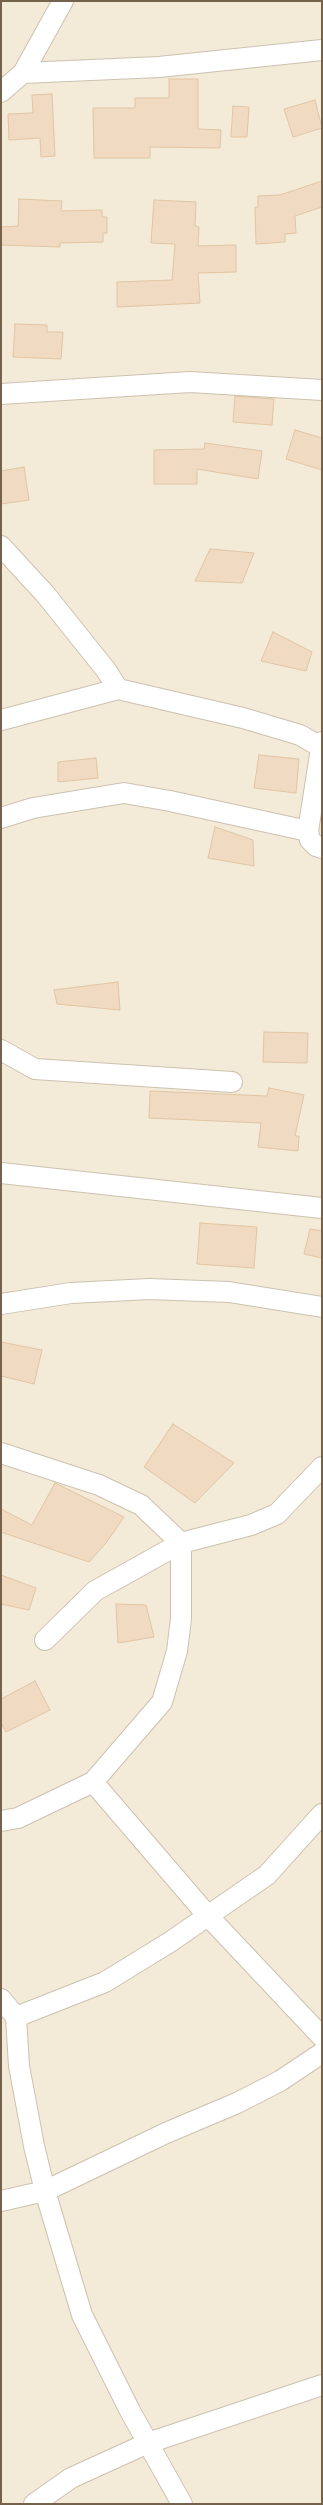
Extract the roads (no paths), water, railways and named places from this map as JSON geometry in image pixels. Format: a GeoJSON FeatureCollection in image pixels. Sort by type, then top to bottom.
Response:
{"type":"FeatureCollection","features":[{"type":"Feature","properties":{"kind":"street"},"geometry":{"type":"LineString","coordinates":[[1,92],[23,73],[63,1]]}},
{"type":"Feature","properties":{"kind":"street"},"geometry":{"type":"LineString","coordinates":[[23,73],[160,67],[322,50]]}},
{"type":"Feature","properties":{"kind":"street"},"geometry":{"type":"LineString","coordinates":[[1,394],[190,382],[322,390]]}},
{"type":"Feature","properties":{"kind":"street"},"geometry":{"type":"LineString","coordinates":[[1,546],[46,595],[106,670],[118,689]]}},
{"type":"Feature","properties":{"kind":"street"},"geometry":{"type":"LineString","coordinates":[[1,720],[118,689],[243,718],[300,735],[322,745],[308,831],[310,840],[316,846],[322,848]]}},
{"type":"Feature","properties":{"kind":"street"},"geometry":{"type":"LineString","coordinates":[[1,818],[33,808],[124,793],[170,801],[308,831]]}},
{"type":"Feature","properties":{"kind":"street"},"geometry":{"type":"LineString","coordinates":[[1,1050],[35,1069],[232,1082]]}},
{"type":"Feature","properties":{"kind":"street"},"geometry":{"type":"LineString","coordinates":[[1,1172],[322,1208]]}},
{"type":"Feature","properties":{"kind":"street"},"geometry":{"type":"LineString","coordinates":[[1,1304],[71,1293],[149,1289],[229,1292],[322,1307]]}},
{"type":"Feature","properties":{"kind":"street"},"geometry":{"type":"LineString","coordinates":[[1,1453],[100,1485],[140,1505],[181,1543],[181,1619],[178,1645],[162,1702],[93,1782],[18,1818],[1,1820]]}},
{"type":"Feature","properties":{"kind":"street"},"geometry":{"type":"LineString","coordinates":[[45,1640],[95,1591],[181,1543],[251,1525],[278,1514],[322,1467]]}},
{"type":"Feature","properties":{"kind":"street"},"geometry":{"type":"LineString","coordinates":[[93,1782],[208,1916],[322,2037]]}},
{"type":"Feature","properties":{"kind":"street"},"geometry":{"type":"LineString","coordinates":[[16,2017],[105,1982],[208,1916],[267,1875],[322,1814]]}},
{"type":"Feature","properties":{"kind":"street"},"geometry":{"type":"LineString","coordinates":[[1,1999],[16,2017],[20,2066],[45,2191],[82,2315],[148,2443],[182,2504]]}},
{"type":"Feature","properties":{"kind":"street"},"geometry":{"type":"LineString","coordinates":[[1,2201],[45,2191],[280,2081],[322,2053]]}},
{"type":"Feature","properties":{"kind":"street"},"geometry":{"type":"LineString","coordinates":[[34,2504],[71,2478],[148,2443],[322,2385]]}}]}
